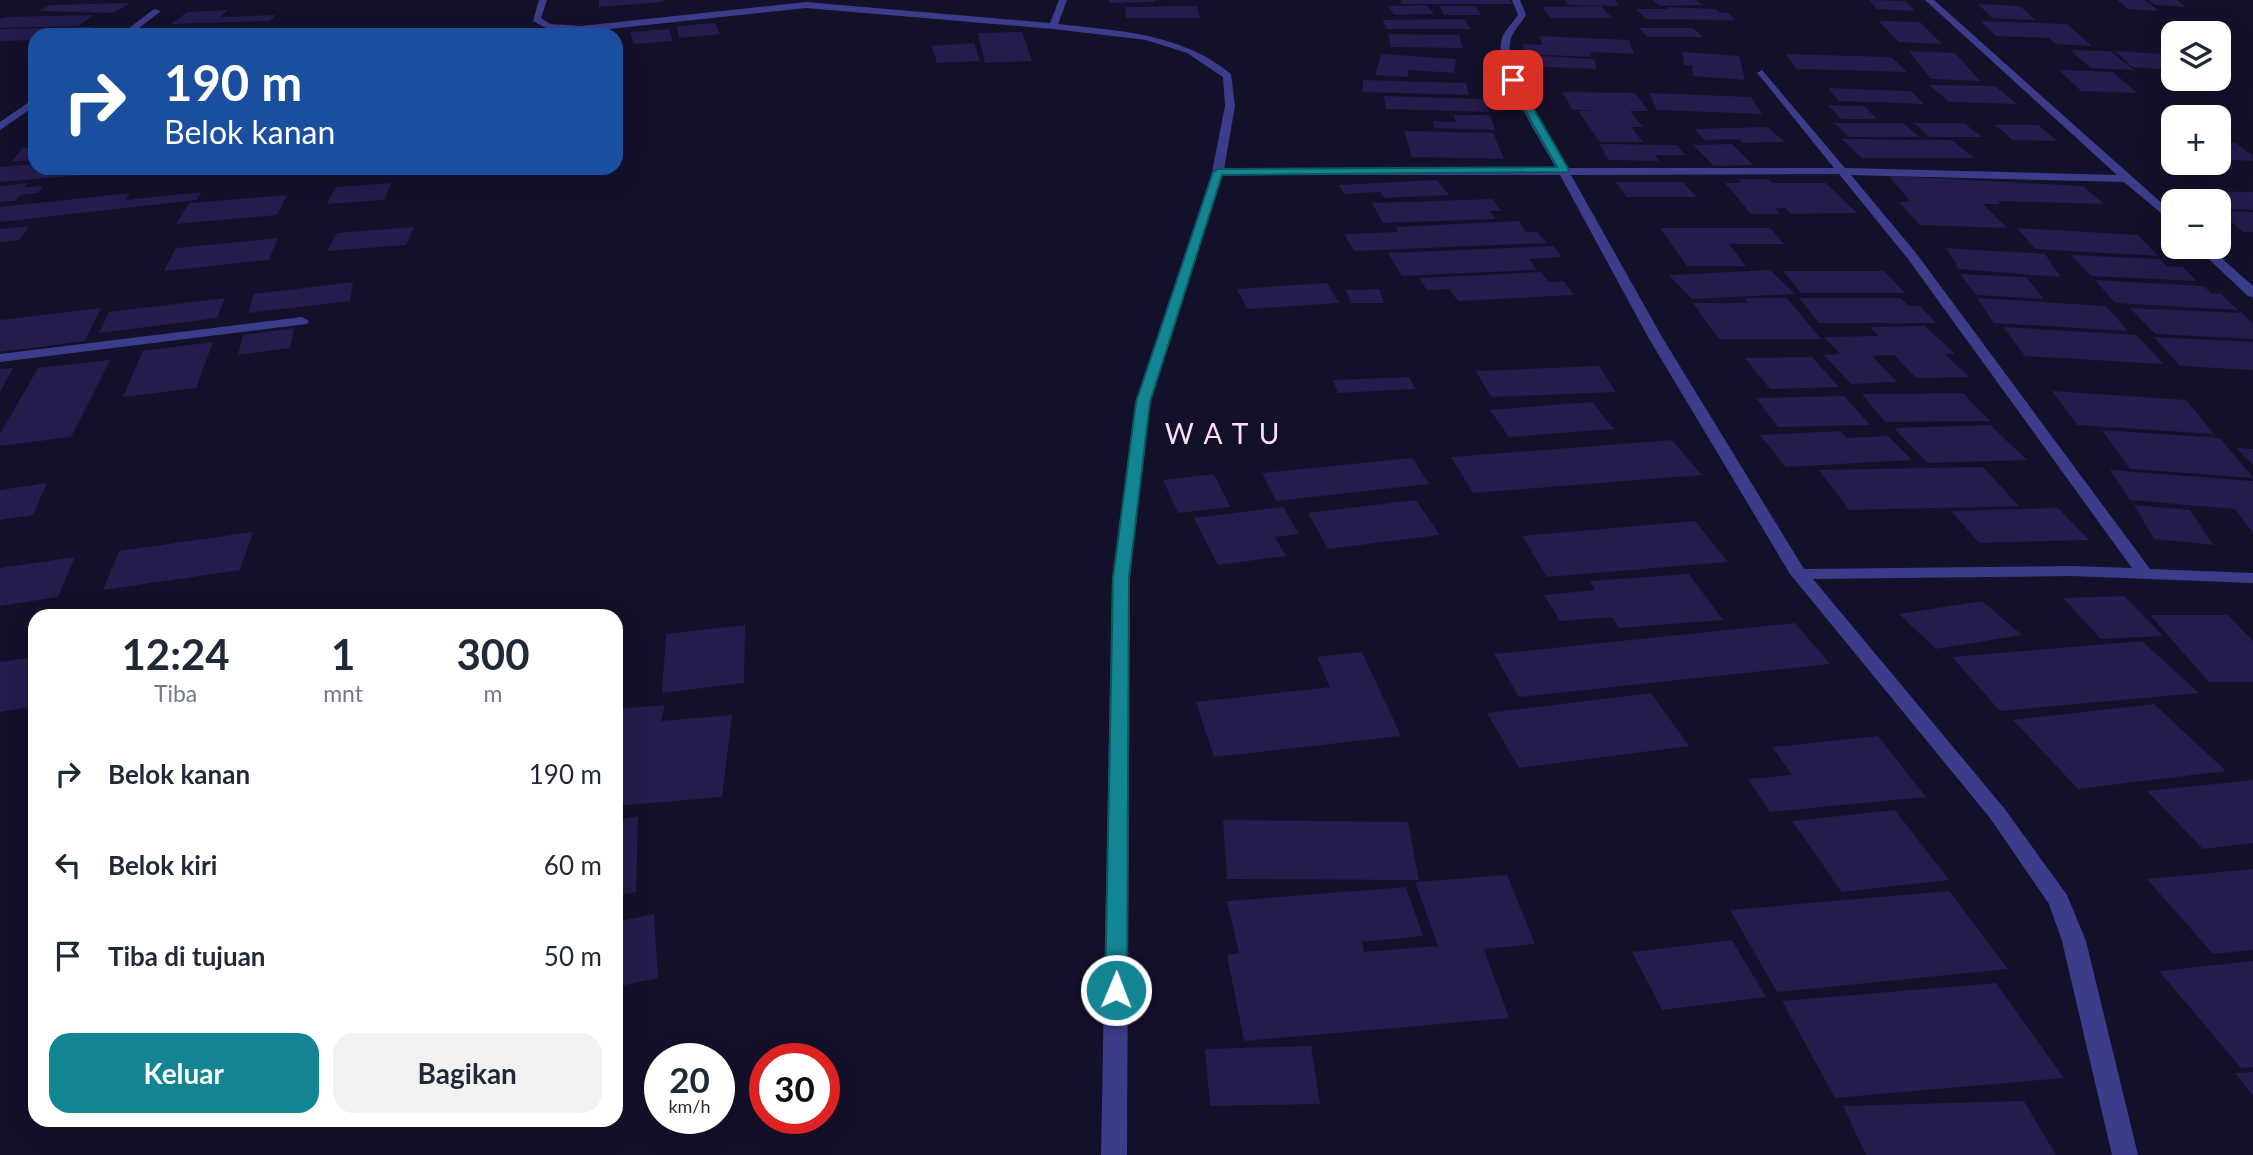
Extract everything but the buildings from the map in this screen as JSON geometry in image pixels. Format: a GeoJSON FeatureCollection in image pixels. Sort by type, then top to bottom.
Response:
{"type":"FeatureCollection","features":[{"type":"Feature","properties":{"kind":"street"},"geometry":{"type":"LineString","coordinates":[[544,0],[536,19],[548,26],[560,28]]}},
{"type":"Feature","properties":{"kind":"street"},"geometry":{"type":"LineString","coordinates":[[1053,26],[1063,0]]}},
{"type":"Feature","properties":{"kind":"street"},"geometry":{"type":"LineString","coordinates":[[1516,0],[1522,15],[1507,37],[1506,60],[1513,80],[1655,337],[1799,574],[1997,813],[2059,901],[2074,942],[2125,1155]]}},
{"type":"Feature","properties":{"kind":"street"},"geometry":{"type":"LineString","coordinates":[[1929,0],[2161,209]]}},
{"type":"Feature","properties":{"kind":"street"},"geometry":{"type":"LineString","coordinates":[[606,28],[806,5],[1053,26],[1172,44],[1195,51],[1214,62],[1228,76],[1230,96],[1218,172],[1143,402],[1121,578],[1114,1155]]}},
{"type":"Feature","properties":{"kind":"street"},"geometry":{"type":"LineString","coordinates":[[133,28],[157,10]]}},
{"type":"Feature","properties":{"kind":"street"},"geometry":{"type":"LineString","coordinates":[[1762,73],[1912,256],[2145,574]]}},
{"type":"Feature","properties":{"kind":"street"},"geometry":{"type":"LineString","coordinates":[[0,127],[28,106]]}},
{"type":"Feature","properties":{"kind":"street"},"geometry":{"type":"LineString","coordinates":[[1218,172],[1845,171],[2127,179]]}},
{"type":"Feature","properties":{"kind":"street"},"geometry":{"type":"LineString","coordinates":[[2215,259],[2253,293]]}},
{"type":"Feature","properties":{"kind":"street"},"geometry":{"type":"LineString","coordinates":[[0,358],[302,321]]}},
{"type":"Feature","properties":{"kind":"street"},"geometry":{"type":"LineString","coordinates":[[1799,574],[2071,571],[2253,578]]}},
{"type":"Feature","properties":{"kind":"district","name":"W A T U"},"geometry":{"type":"Point","coordinates":[1223,434]}},
{"type":"Feature","properties":{"kind":"route"},"geometry":{"type":"LineString","coordinates":[[1116,990],[1121,578],[1143,402],[1218,172],[1564,170],[1513,80]]}}]}
